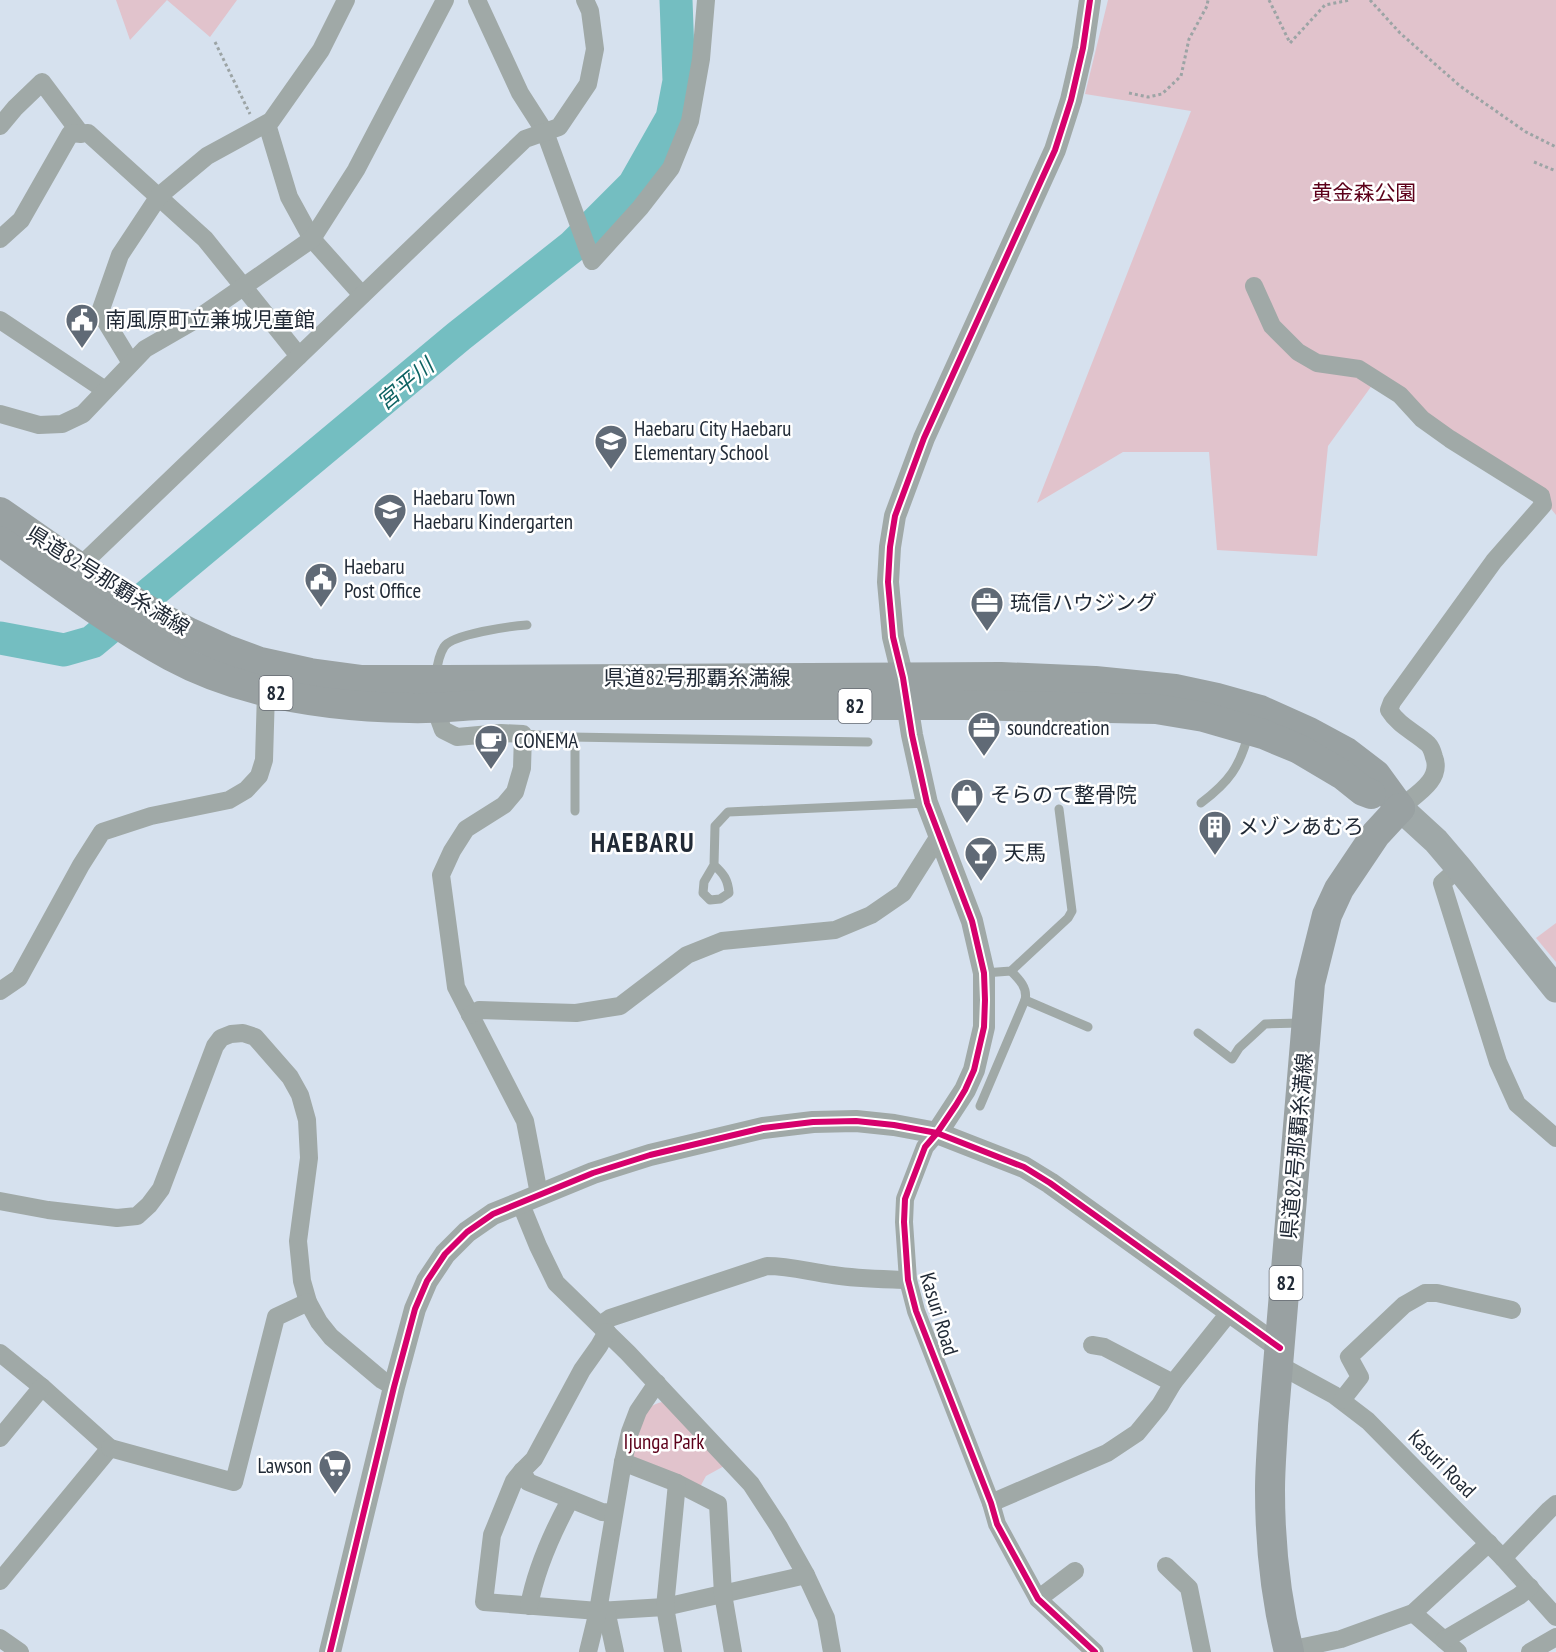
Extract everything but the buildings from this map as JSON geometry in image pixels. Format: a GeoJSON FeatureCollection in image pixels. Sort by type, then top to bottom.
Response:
{"type":"FeatureCollection","features":[{"type":"Feature","properties":{"kind":"main road","name":"県道82号那覇糸満線"},"geometry":{"type":"LineString","coordinates":[[0,512],[70,576]]}},
{"type":"Feature","properties":{"kind":"main road","name":"県道82号那覇糸満線"},"geometry":{"type":"LineString","coordinates":[[0,541],[70,576],[109,602],[154,614],[189,633],[260,662],[310,673],[435,694],[906,692],[1091,707],[1156,709],[1204,717],[1263,734],[1299,749],[1343,775],[1364,791],[1400,808]]}},
{"type":"Feature","properties":{"kind":"main road","name":"県道82号那覇糸満線"},"geometry":{"type":"LineString","coordinates":[[109,602],[129,632],[172,657],[208,673],[266,692],[319,702],[372,707],[435,694]]}},
{"type":"Feature","properties":{"kind":"main road","name":"県道82号那覇糸満線"},"geometry":{"type":"LineString","coordinates":[[906,692],[1000,677],[1095,681],[1176,689],[1217,698],[1260,710],[1310,732],[1346,752],[1376,775],[1400,808]]}},
{"type":"Feature","properties":{"kind":"main road","name":"県道82号那覇糸満線"},"geometry":{"type":"LineString","coordinates":[[1289,1651],[1280,1610],[1272,1551],[1270,1491],[1273,1425],[1310,983],[1327,915],[1339,890],[1369,844],[1400,808]]}},
{"type":"Feature","properties":{"kind":"main road"},"geometry":{"type":"LineString","coordinates":[[1400,808],[1436,842],[1459,868],[1556,989]]}},
{"type":"Feature","properties":{"kind":"street"},"geometry":{"type":"LineString","coordinates":[[131,363],[100,312],[120,255],[159,196],[207,156],[271,121],[321,50],[346,0]]}},
{"type":"Feature","properties":{"kind":"street"},"geometry":{"type":"LineString","coordinates":[[0,414],[39,425],[62,424],[83,414],[145,349],[197,319],[312,239],[356,170],[445,0]]}},
{"type":"Feature","properties":{"kind":"street"},"geometry":{"type":"LineString","coordinates":[[477,0],[519,93],[545,132],[592,261],[640,208],[671,168],[690,121],[701,59],[706,0]]}},
{"type":"Feature","properties":{"kind":"street"},"geometry":{"type":"LineString","coordinates":[[70,576],[525,139],[559,127],[588,84],[595,48],[590,11],[585,0]]}},
{"type":"Feature","properties":{"kind":"street"},"geometry":{"type":"LineString","coordinates":[[937,1133],[965,1090],[974,1070],[984,1027],[984,974],[972,921],[927,802],[912,735],[906,692],[893,637],[888,582],[890,548],[895,516],[924,438],[1055,150],[1071,100],[1083,48],[1090,0]]}},
{"type":"Feature","properties":{"kind":"street"},"geometry":{"type":"LineString","coordinates":[[0,126],[42,82],[81,134]]}},
{"type":"Feature","properties":{"kind":"street"},"geometry":{"type":"LineString","coordinates":[[262,126],[289,197],[312,239],[362,295]]}},
{"type":"Feature","properties":{"kind":"street"},"geometry":{"type":"LineString","coordinates":[[0,239],[21,220],[70,134],[88,133],[205,239],[299,356]]}},
{"type":"Feature","properties":{"kind":"street"},"geometry":{"type":"LineString","coordinates":[[1254,286],[1272,326],[1298,352],[1317,363],[1359,369],[1400,395],[1422,419],[1450,439],[1541,496],[1543,505],[1494,561],[1392,702],[1389,710],[1394,718],[1429,746],[1437,764],[1434,777],[1400,808]]}},
{"type":"Feature","properties":{"kind":"street"},"geometry":{"type":"LineString","coordinates":[[0,320],[105,390]]}},
{"type":"Feature","properties":{"kind":"street"},"geometry":{"type":"LineString","coordinates":[[0,991],[19,978],[102,831],[151,816],[229,800],[246,790],[259,776],[264,760],[266,692]]}},
{"type":"Feature","properties":{"kind":"street"},"geometry":{"type":"LineString","coordinates":[[435,694],[443,730],[451,735],[457,737],[501,733],[523,734],[522,768],[515,792],[504,806],[466,830],[452,851],[441,875],[456,987],[525,1121],[530,1198],[538,1246],[556,1283],[604,1328],[751,1484],[806,1575],[826,1618],[832,1652]]}},
{"type":"Feature","properties":{"kind":"street"},"geometry":{"type":"LineString","coordinates":[[470,1015],[479,1010],[576,1013],[620,1006],[687,956],[722,941],[835,930],[871,915],[903,893],[939,836]]}},
{"type":"Feature","properties":{"kind":"street"},"geometry":{"type":"LineString","coordinates":[[1459,868],[1442,883],[1498,1062],[1517,1104],[1556,1138]]}},
{"type":"Feature","properties":{"kind":"street"},"geometry":{"type":"LineString","coordinates":[[0,1201],[48,1210],[117,1218],[137,1216],[161,1189],[215,1046],[221,1038],[231,1034],[255,1037],[290,1077],[300,1095],[307,1120],[309,1158],[298,1241],[302,1281],[308,1302],[331,1337],[382,1380],[394,1387]]}},
{"type":"Feature","properties":{"kind":"street"},"geometry":{"type":"LineString","coordinates":[[330,1652],[394,1387],[415,1309],[427,1281],[445,1254],[467,1232],[493,1214],[593,1173],[641,1158],[763,1128],[813,1122],[856,1121],[937,1133],[1024,1167],[1050,1183],[1229,1313],[1279,1356]]}},
{"type":"Feature","properties":{"kind":"street","name":"Kasuri Road"},"geometry":{"type":"LineString","coordinates":[[937,1133],[925,1148],[904,1199],[903,1222],[909,1280],[916,1311],[991,1503],[997,1524],[1038,1599],[1095,1652]]}},
{"type":"Feature","properties":{"kind":"street","name":"Kasuri Road"},"geometry":{"type":"LineString","coordinates":[[604,1328],[610,1318],[767,1266],[783,1266],[862,1279],[909,1280]]}},
{"type":"Feature","properties":{"kind":"street"},"geometry":{"type":"LineString","coordinates":[[1342,1400],[1360,1377],[1349,1357],[1404,1305],[1425,1293],[1437,1293],[1512,1310]]}},
{"type":"Feature","properties":{"kind":"street"},"geometry":{"type":"LineString","coordinates":[[0,1353],[110,1448],[234,1482],[276,1317],[308,1302]]}},
{"type":"Feature","properties":{"kind":"street"},"geometry":{"type":"LineString","coordinates":[[991,1503],[1107,1453],[1137,1433],[1160,1405],[1173,1383],[1229,1313]]}},
{"type":"Feature","properties":{"kind":"street"},"geometry":{"type":"LineString","coordinates":[[604,1328],[534,1459],[514,1481],[492,1535],[484,1602],[602,1611],[665,1607],[806,1575]]}},
{"type":"Feature","properties":{"kind":"street"},"geometry":{"type":"LineString","coordinates":[[1092,1346],[1104,1347],[1173,1383]]}},
{"type":"Feature","properties":{"kind":"street","name":"Kasuri Road"},"geometry":{"type":"LineString","coordinates":[[1279,1356],[1368,1421],[1489,1543],[1556,1617]]}},
{"type":"Feature","properties":{"kind":"street"},"geometry":{"type":"LineString","coordinates":[[588,1652],[602,1611],[622,1462],[638,1411],[657,1383]]}},
{"type":"Feature","properties":{"kind":"street"},"geometry":{"type":"LineString","coordinates":[[0,1438],[42,1387]]}},
{"type":"Feature","properties":{"kind":"street"},"geometry":{"type":"LineString","coordinates":[[0,1581],[110,1448]]}},
{"type":"Feature","properties":{"kind":"street"},"geometry":{"type":"LineString","coordinates":[[622,1462],[677,1483],[718,1504],[723,1594],[733,1652]]}},
{"type":"Feature","properties":{"kind":"street"},"geometry":{"type":"LineString","coordinates":[[522,1471],[528,1482],[602,1512],[614,1513]]}},
{"type":"Feature","properties":{"kind":"street"},"geometry":{"type":"LineString","coordinates":[[673,1652],[665,1607],[677,1483]]}},
{"type":"Feature","properties":{"kind":"street"},"geometry":{"type":"LineString","coordinates":[[529,1606],[547,1548],[570,1500]]}},
{"type":"Feature","properties":{"kind":"street"},"geometry":{"type":"LineString","coordinates":[[1503,1558],[1556,1504]]}},
{"type":"Feature","properties":{"kind":"street"},"geometry":{"type":"LineString","coordinates":[[1289,1651],[1341,1640],[1413,1613],[1489,1543]]}},
{"type":"Feature","properties":{"kind":"street"},"geometry":{"type":"LineString","coordinates":[[1166,1566],[1189,1588],[1202,1652]]}},
{"type":"Feature","properties":{"kind":"street"},"geometry":{"type":"LineString","coordinates":[[1038,1599],[1076,1570]]}},
{"type":"Feature","properties":{"kind":"street"},"geometry":{"type":"LineString","coordinates":[[1413,1613],[1451,1646],[1530,1587]]}},
{"type":"Feature","properties":{"kind":"street"},"geometry":{"type":"LineString","coordinates":[[602,1611],[615,1652]]}},
{"type":"Feature","properties":{"kind":"street"},"geometry":{"type":"LineString","coordinates":[[1530,1652],[1556,1637]]}},
{"type":"Feature","properties":{"kind":"street"},"geometry":{"type":"LineString","coordinates":[[0,1638],[20,1652]]}},
{"type":"Feature","properties":{"kind":"lane"},"geometry":{"type":"LineString","coordinates":[[435,694],[437,666],[444,645],[452,640],[500,628],[527,625]]}},
{"type":"Feature","properties":{"kind":"lane"},"geometry":{"type":"LineString","coordinates":[[1201,803],[1220,789],[1229,778],[1241,758],[1249,730]]}},
{"type":"Feature","properties":{"kind":"lane"},"geometry":{"type":"LineString","coordinates":[[523,734],[570,737],[868,742]]}},
{"type":"Feature","properties":{"kind":"lane"},"geometry":{"type":"LineString","coordinates":[[570,737],[575,747],[575,811]]}},
{"type":"Feature","properties":{"kind":"lane"},"geometry":{"type":"LineString","coordinates":[[714,865],[715,826],[728,812],[927,802]]}},
{"type":"Feature","properties":{"kind":"lane"},"geometry":{"type":"LineString","coordinates":[[984,974],[1011,971],[1068,918],[1072,910],[1059,809]]}},
{"type":"Feature","properties":{"kind":"lane"},"geometry":{"type":"LineString","coordinates":[[980,1106],[1025,1000],[1026,995],[1022,984],[1011,971]]}},
{"type":"Feature","properties":{"kind":"lane"},"geometry":{"type":"LineString","coordinates":[[1025,1000],[1088,1027]]}},
{"type":"Feature","properties":{"kind":"lane"},"geometry":{"type":"LineString","coordinates":[[1198,1033],[1232,1059],[1239,1048],[1265,1024],[1307,1024]]}},
{"type":"Feature","properties":{"kind":"path"},"geometry":{"type":"LineString","coordinates":[[1129,93],[1148,97],[1162,94],[1181,76],[1189,39],[1208,0]]}},
{"type":"Feature","properties":{"kind":"path"},"geometry":{"type":"LineString","coordinates":[[1269,0],[1290,44],[1325,5],[1350,0]]}},
{"type":"Feature","properties":{"kind":"path"},"geometry":{"type":"LineString","coordinates":[[1370,0],[1400,33],[1460,86],[1526,132],[1556,147]]}},
{"type":"Feature","properties":{"kind":"path"},"geometry":{"type":"LineString","coordinates":[[215,42],[262,126]]}},
{"type":"Feature","properties":{"kind":"path"},"geometry":{"type":"LineString","coordinates":[[1534,162],[1556,171]]}},
{"type":"Feature","properties":{"kind":"green space"},"geometry":{"type":"Polygon","coordinates":[[[116,0],[167,0],[130,40],[116,0]]]}},
{"type":"Feature","properties":{"kind":"green space"},"geometry":{"type":"Polygon","coordinates":[[[167,0],[237,0],[210,37],[167,0]]]}},
{"type":"Feature","properties":{"kind":"green space","name":"黄金森公園"},"geometry":{"type":"Polygon","coordinates":[[[1108,0],[1556,0],[1556,515],[1527,479],[1373,384],[1328,446],[1317,556],[1217,550],[1209,452],[1123,452],[1037,503],[1191,111],[1085,94],[1108,0]]]}},
{"type":"Feature","properties":{"kind":"green space"},"geometry":{"type":"Polygon","coordinates":[[[1556,923],[1556,962],[1536,938],[1556,923]]]}},
{"type":"Feature","properties":{"kind":"green space","name":"Ijunga Park"},"geometry":{"type":"Polygon","coordinates":[[[662,1402],[726,1465],[706,1476],[700,1487],[637,1459],[631,1454],[638,1431],[647,1413],[653,1405],[662,1402]]]}},
{"type":"Feature","properties":{"kind":"waterway","name":"宮平川"},"geometry":{"type":"LineString","coordinates":[[0,638],[64,650],[92,642],[459,336],[573,246],[634,185],[672,118],[679,81],[676,0]]}},
{"type":"Feature","properties":{"kind":"cycle path"},"geometry":{"type":"LineString","coordinates":[[1090,0],[1083,48],[1071,100],[1055,150],[924,438],[895,516],[888,582],[893,637],[927,803],[972,921],[984,973],[985,1000],[984,1027],[974,1070],[956,1105],[925,1147],[905,1199],[904,1222],[908,1280],[916,1311],[991,1503],[997,1524],[1038,1599],[1095,1652]]}},
{"type":"Feature","properties":{"kind":"cycle path"},"geometry":{"type":"LineString","coordinates":[[330,1652],[394,1387],[415,1309],[427,1281],[445,1254],[467,1232],[493,1214],[593,1173],[650,1155],[763,1128],[813,1122],[856,1121],[937,1133],[1024,1167],[1050,1183],[1280,1348]]}},
{"type":"Feature","properties":{"kind":"place","name":"南風原町立兼城児童館"},"geometry":{"type":"Point","coordinates":[82,349]}},
{"type":"Feature","properties":{"kind":"place","name":"Haebaru City Haebaru Elementary School"},"geometry":{"type":"Point","coordinates":[611,470]}},
{"type":"Feature","properties":{"kind":"place","name":"Haebaru Town Haebaru Kindergarten"},"geometry":{"type":"Point","coordinates":[390,539]}},
{"type":"Feature","properties":{"kind":"place","name":"Haebaru Post Office"},"geometry":{"type":"Point","coordinates":[321,608]}},
{"type":"Feature","properties":{"kind":"place","name":"琉信ハウジング"},"geometry":{"type":"Point","coordinates":[987,632]}},
{"type":"Feature","properties":{"kind":"place","name":"soundcreation"},"geometry":{"type":"Point","coordinates":[984,757]}},
{"type":"Feature","properties":{"kind":"place","name":"CONEMA"},"geometry":{"type":"Point","coordinates":[491,770]}},
{"type":"Feature","properties":{"kind":"place","name":"そらのて整骨院"},"geometry":{"type":"Point","coordinates":[967,824]}},
{"type":"Feature","properties":{"kind":"place","name":"メゾンあむろ"},"geometry":{"type":"Point","coordinates":[1215,856]}},
{"type":"Feature","properties":{"kind":"place","name":"天馬"},"geometry":{"type":"Point","coordinates":[981,882]}},
{"type":"Feature","properties":{"kind":"place","name":"Lawson"},"geometry":{"type":"Point","coordinates":[335,1495]}},
{"type":"Feature","properties":{"kind":"district","name":"HAEBARU"},"geometry":{"type":"Point","coordinates":[643,843]}}]}
